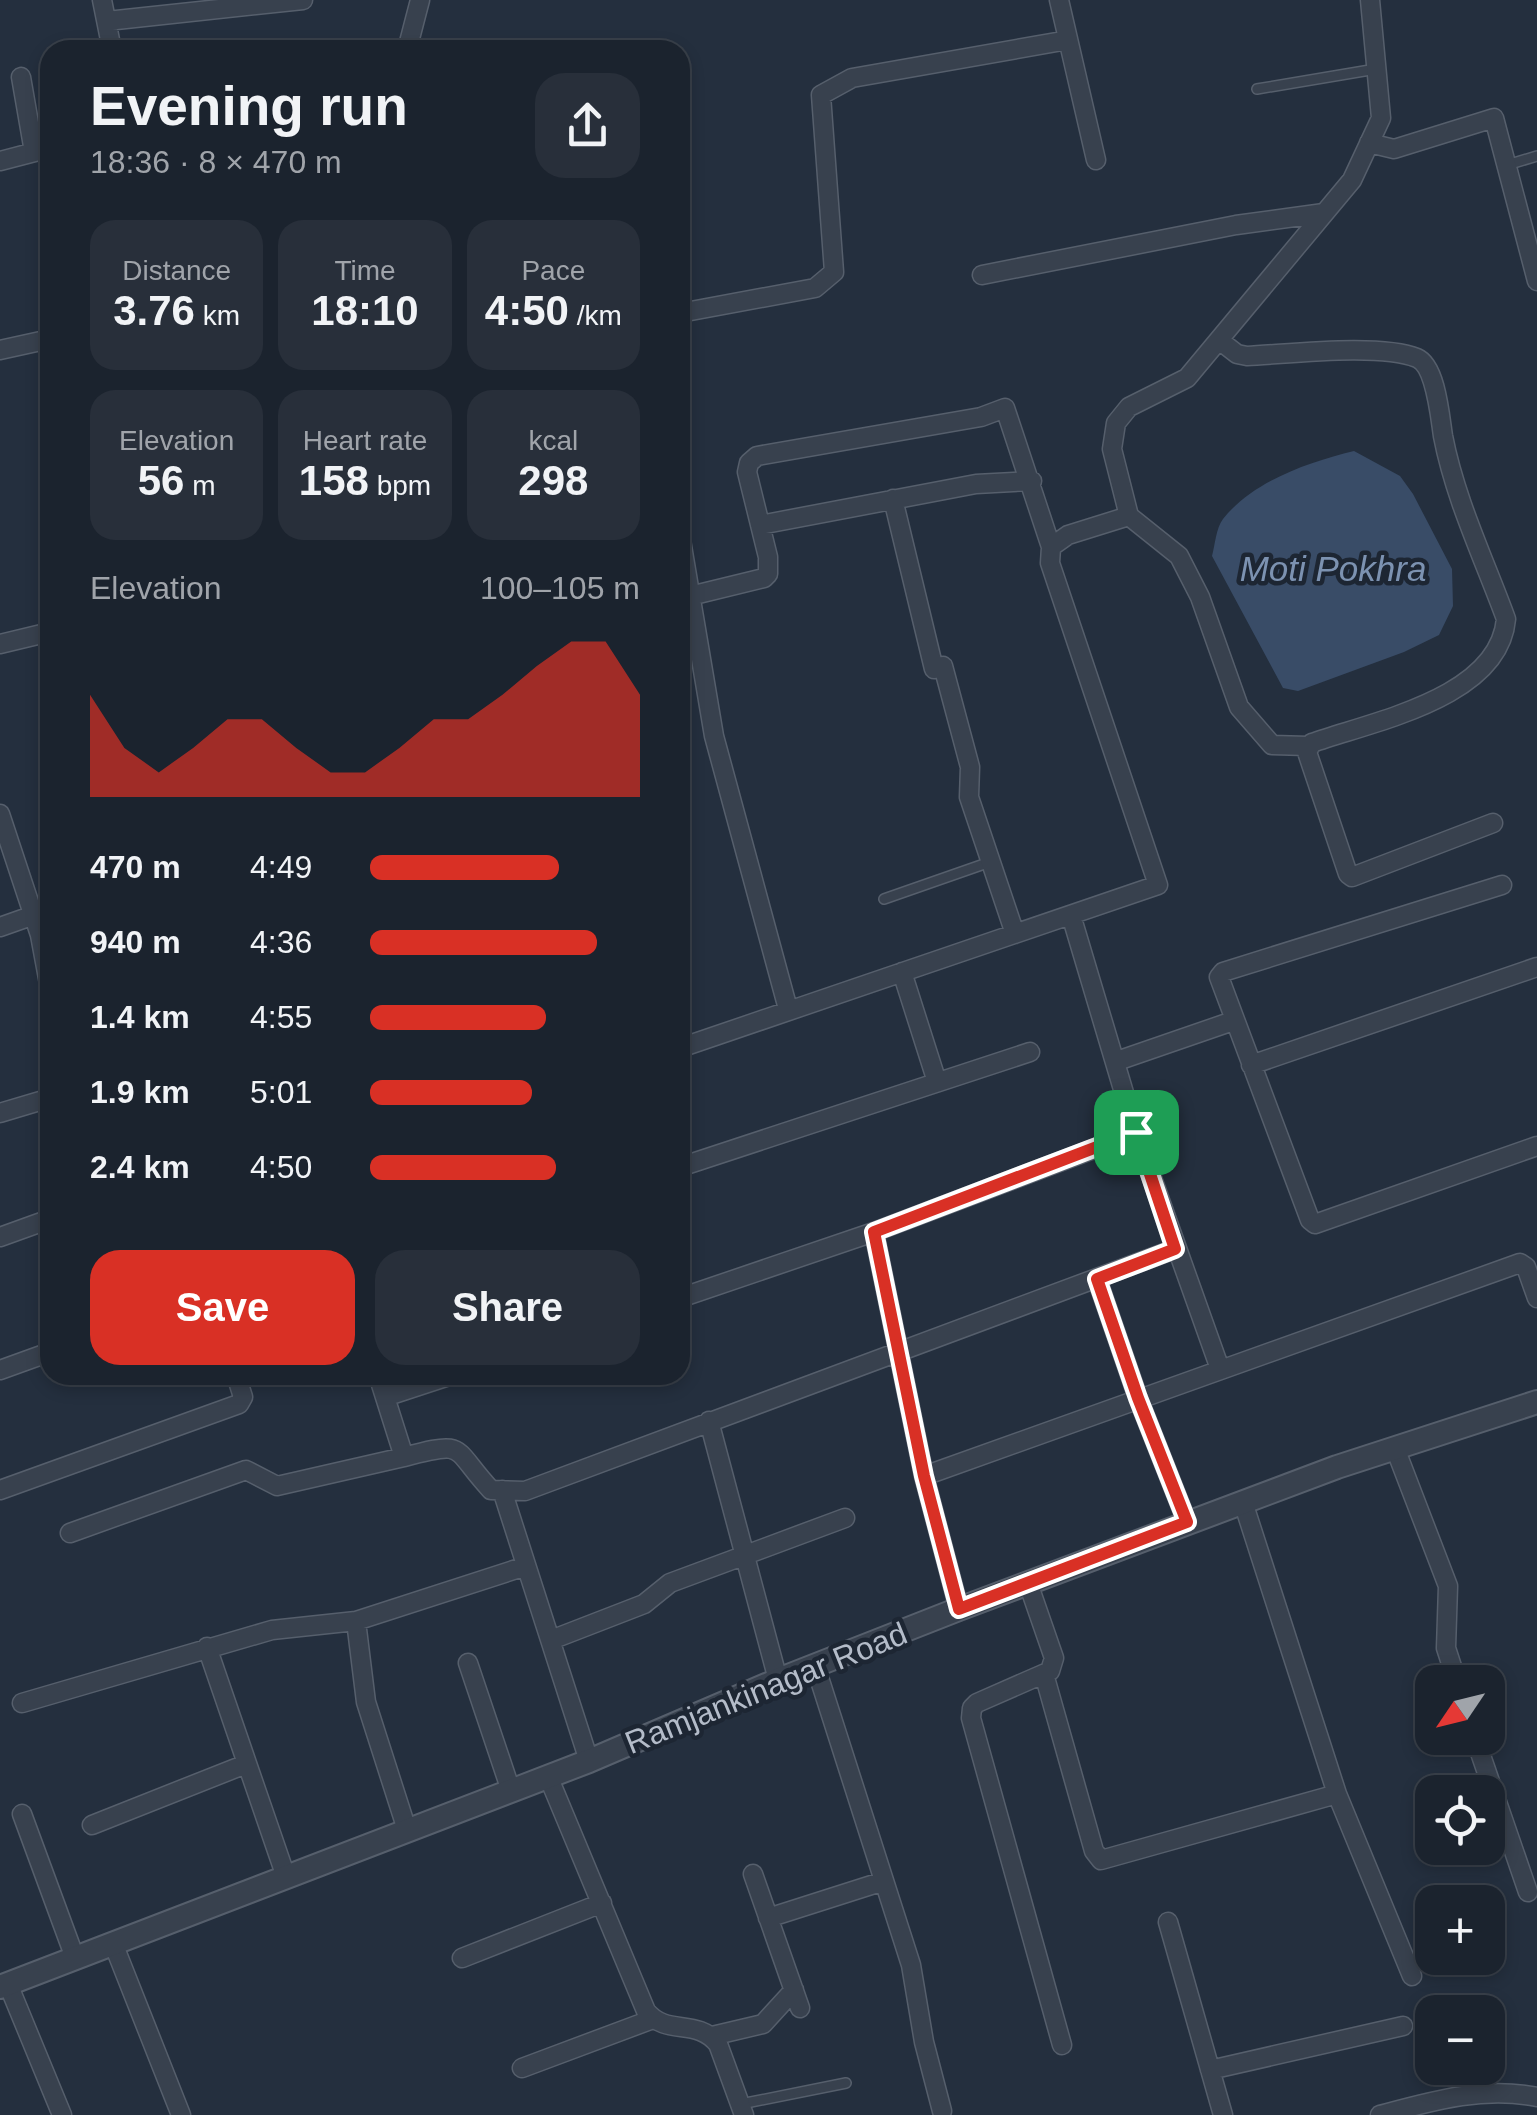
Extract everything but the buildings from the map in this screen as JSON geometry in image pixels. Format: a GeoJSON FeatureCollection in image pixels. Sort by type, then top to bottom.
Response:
{"type":"FeatureCollection","features":[{"type":"Feature","properties":{"kind":"street"},"geometry":{"type":"LineString","coordinates":[[102,0],[110,40]]}},
{"type":"Feature","properties":{"kind":"street"},"geometry":{"type":"LineString","coordinates":[[107,22],[303,0]]}},
{"type":"Feature","properties":{"kind":"street"},"geometry":{"type":"LineString","coordinates":[[410,40],[420,0]]}},
{"type":"Feature","properties":{"kind":"street"},"geometry":{"type":"LineString","coordinates":[[1059,0],[1096,160]]}},
{"type":"Feature","properties":{"kind":"street"},"geometry":{"type":"LineString","coordinates":[[1218,340],[1237,354],[1247,356],[1368,350],[1418,358],[1426,366],[1432,378],[1447,456],[1506,619],[1500,645],[1488,662],[1446,696],[1308,746],[1272,745],[1240,707],[1200,597],[1179,556],[1129,516],[1112,449],[1116,424],[1130,407],[1187,378],[1218,340],[1352,180],[1380,118],[1370,0]]}},
{"type":"Feature","properties":{"kind":"street"},"geometry":{"type":"LineString","coordinates":[[690,311],[815,288],[834,272],[821,95],[836,84],[1068,40]]}},
{"type":"Feature","properties":{"kind":"street"},"geometry":{"type":"LineString","coordinates":[[21,76],[40,143]]}},
{"type":"Feature","properties":{"kind":"street"},"geometry":{"type":"LineString","coordinates":[[1369,144],[1394,149],[1492,118],[1496,120],[1537,281]]}},
{"type":"Feature","properties":{"kind":"street"},"geometry":{"type":"LineString","coordinates":[[0,161],[40,151]]}},
{"type":"Feature","properties":{"kind":"street"},"geometry":{"type":"LineString","coordinates":[[982,275],[1324,213]]}},
{"type":"Feature","properties":{"kind":"street"},"geometry":{"type":"LineString","coordinates":[[0,350],[40,342]]}},
{"type":"Feature","properties":{"kind":"street"},"geometry":{"type":"LineString","coordinates":[[690,1044],[1158,885],[1050,564],[1051,548],[1032,481],[1005,408],[982,417],[757,456],[748,463],[747,472],[768,556],[766,578],[690,596],[714,736],[788,1010]]}},
{"type":"Feature","properties":{"kind":"street"},"geometry":{"type":"LineString","coordinates":[[760,525],[976,484],[1032,481]]}},
{"type":"Feature","properties":{"kind":"street"},"geometry":{"type":"LineString","coordinates":[[893,499],[938,668],[970,767],[969,797],[1016,934]]}},
{"type":"Feature","properties":{"kind":"street"},"geometry":{"type":"LineString","coordinates":[[1051,548],[1068,535],[1129,516]]}},
{"type":"Feature","properties":{"kind":"street"},"geometry":{"type":"LineString","coordinates":[[0,644],[40,634]]}},
{"type":"Feature","properties":{"kind":"street"},"geometry":{"type":"LineString","coordinates":[[1308,746],[1352,877],[1493,823]]}},
{"type":"Feature","properties":{"kind":"street"},"geometry":{"type":"LineString","coordinates":[[0,814],[40,943]]}},
{"type":"Feature","properties":{"kind":"street"},"geometry":{"type":"LineString","coordinates":[[1502,885],[1223,972],[1218,977],[1310,1220],[1315,1224],[1537,1146]]}},
{"type":"Feature","properties":{"kind":"street"},"geometry":{"type":"LineString","coordinates":[[0,927],[34,915]]}},
{"type":"Feature","properties":{"kind":"street"},"geometry":{"type":"LineString","coordinates":[[1071,916],[1136,1132],[1220,1368]]}},
{"type":"Feature","properties":{"kind":"street"},"geometry":{"type":"LineString","coordinates":[[1251,1065],[1537,967]]}},
{"type":"Feature","properties":{"kind":"street"},"geometry":{"type":"LineString","coordinates":[[902,972],[938,1082]]}},
{"type":"Feature","properties":{"kind":"street"},"geometry":{"type":"LineString","coordinates":[[1116,1061],[1233,1021]]}},
{"type":"Feature","properties":{"kind":"street"},"geometry":{"type":"LineString","coordinates":[[690,1165],[1030,1052]]}},
{"type":"Feature","properties":{"kind":"street"},"geometry":{"type":"LineString","coordinates":[[0,1114],[40,1101]]}},
{"type":"Feature","properties":{"kind":"street"},"geometry":{"type":"LineString","coordinates":[[690,1295],[874,1232],[1136,1132]]}},
{"type":"Feature","properties":{"kind":"street"},"geometry":{"type":"LineString","coordinates":[[0,1238],[40,1223]]}},
{"type":"Feature","properties":{"kind":"street"},"geometry":{"type":"LineString","coordinates":[[874,1232],[924,1476],[959,1609]]}},
{"type":"Feature","properties":{"kind":"street"},"geometry":{"type":"LineString","coordinates":[[70,1533],[246,1470],[276,1486],[445,1446],[464,1454],[491,1490],[524,1491],[1175,1249]]}},
{"type":"Feature","properties":{"kind":"street"},"geometry":{"type":"LineString","coordinates":[[924,1476],[1520,1264],[1526,1267],[1537,1298]]}},
{"type":"Feature","properties":{"kind":"street"},"geometry":{"type":"LineString","coordinates":[[1097,1279],[1187,1522]]}},
{"type":"Feature","properties":{"kind":"street"},"geometry":{"type":"LineString","coordinates":[[0,1370],[40,1356]]}},
{"type":"Feature","properties":{"kind":"street"},"geometry":{"type":"LineString","coordinates":[[0,1490],[239,1404],[243,1397],[239,1385]]}},
{"type":"Feature","properties":{"kind":"street"},"geometry":{"type":"LineString","coordinates":[[381,1385],[404,1457]]}},
{"type":"Feature","properties":{"kind":"street"},"geometry":{"type":"LineString","coordinates":[[385,1397],[422,1385]]}},
{"type":"Feature","properties":{"kind":"street","name":"Ramjankinagar Road"},"geometry":{"type":"LineString","coordinates":[[4,1985],[590,1761],[778,1680],[1187,1522],[1537,1402]]}},
{"type":"Feature","properties":{"kind":"street"},"geometry":{"type":"LineString","coordinates":[[709,1421],[778,1680]]}},
{"type":"Feature","properties":{"kind":"street"},"geometry":{"type":"LineString","coordinates":[[1395,1448],[1448,1586],[1446,1648],[1451,1665]]}},
{"type":"Feature","properties":{"kind":"street"},"geometry":{"type":"LineString","coordinates":[[502,1490],[590,1761]]}},
{"type":"Feature","properties":{"kind":"street"},"geometry":{"type":"LineString","coordinates":[[1242,1502],[1337,1794],[1412,1976]]}},
{"type":"Feature","properties":{"kind":"street"},"geometry":{"type":"LineString","coordinates":[[552,1640],[644,1604],[670,1582],[844,1518]]}},
{"type":"Feature","properties":{"kind":"street"},"geometry":{"type":"LineString","coordinates":[[22,1703],[272,1630],[356,1621],[526,1566]]}},
{"type":"Feature","properties":{"kind":"street"},"geometry":{"type":"LineString","coordinates":[[1028,1583],[1054,1666],[977,1703],[971,1718],[1062,2045]]}},
{"type":"Feature","properties":{"kind":"street"},"geometry":{"type":"LineString","coordinates":[[356,1621],[366,1702],[407,1830]]}},
{"type":"Feature","properties":{"kind":"street"},"geometry":{"type":"LineString","coordinates":[[207,1648],[286,1876]]}},
{"type":"Feature","properties":{"kind":"street"},"geometry":{"type":"LineString","coordinates":[[468,1663],[511,1791]]}},
{"type":"Feature","properties":{"kind":"street"},"geometry":{"type":"LineString","coordinates":[[815,1666],[911,1964],[924,2042],[942,2111]]}},
{"type":"Feature","properties":{"kind":"street"},"geometry":{"type":"LineString","coordinates":[[1044,1674],[1094,1851],[1101,1860],[1337,1794]]}},
{"type":"Feature","properties":{"kind":"street"},"geometry":{"type":"LineString","coordinates":[[1481,1755],[1528,1892]]}},
{"type":"Feature","properties":{"kind":"street"},"geometry":{"type":"LineString","coordinates":[[92,1825],[246,1764]]}},
{"type":"Feature","properties":{"kind":"street"},"geometry":{"type":"LineString","coordinates":[[548,1776],[646,2010],[653,2019],[670,2026],[696,2028],[712,2036],[742,2110]]}},
{"type":"Feature","properties":{"kind":"street"},"geometry":{"type":"LineString","coordinates":[[22,1814],[75,1958]]}},
{"type":"Feature","properties":{"kind":"street"},"geometry":{"type":"LineString","coordinates":[[753,1874],[800,2008]]}},
{"type":"Feature","properties":{"kind":"street"},"geometry":{"type":"LineString","coordinates":[[768,1918],[884,1881]]}},
{"type":"Feature","properties":{"kind":"street"},"geometry":{"type":"LineString","coordinates":[[462,1958],[602,1904]]}},
{"type":"Feature","properties":{"kind":"street"},"geometry":{"type":"LineString","coordinates":[[1168,1922],[1223,2115]]}},
{"type":"Feature","properties":{"kind":"street"},"geometry":{"type":"LineString","coordinates":[[113,1944],[181,2115]]}},
{"type":"Feature","properties":{"kind":"street"},"geometry":{"type":"LineString","coordinates":[[4,1985],[62,2115]]}},
{"type":"Feature","properties":{"kind":"street"},"geometry":{"type":"LineString","coordinates":[[712,2036],[763,2024],[794,1990]]}},
{"type":"Feature","properties":{"kind":"street"},"geometry":{"type":"LineString","coordinates":[[522,2068],[653,2019]]}},
{"type":"Feature","properties":{"kind":"street"},"geometry":{"type":"LineString","coordinates":[[1210,2070],[1404,2026]]}},
{"type":"Feature","properties":{"kind":"street"},"geometry":{"type":"LineString","coordinates":[[1380,2115],[1454,2096],[1486,2093],[1537,2097]]}},
{"type":"Feature","properties":{"kind":"lane"},"geometry":{"type":"LineString","coordinates":[[1257,89],[1376,69]]}},
{"type":"Feature","properties":{"kind":"lane"},"geometry":{"type":"LineString","coordinates":[[1507,166],[1537,156]]}},
{"type":"Feature","properties":{"kind":"lane"},"geometry":{"type":"LineString","coordinates":[[884,898],[991,862]]}},
{"type":"Feature","properties":{"kind":"lane"},"geometry":{"type":"LineString","coordinates":[[742,2110],[846,2083]]}},
{"type":"Feature","properties":{"kind":"water","name":"Moti Pokhra"},"geometry":{"type":"Polygon","coordinates":[[[1354,451],[1400,476],[1413,494],[1452,569],[1453,606],[1439,635],[1404,652],[1298,691],[1283,688],[1212,556],[1217,532],[1235,506],[1266,484],[1301,467],[1354,451]]]}},
{"type":"Feature","properties":{"kind":"route"},"geometry":{"type":"LineString","coordinates":[[1136,1132],[1175,1249],[1097,1279],[1187,1522],[959,1609],[924,1476],[874,1232],[1136,1132]]}}]}
